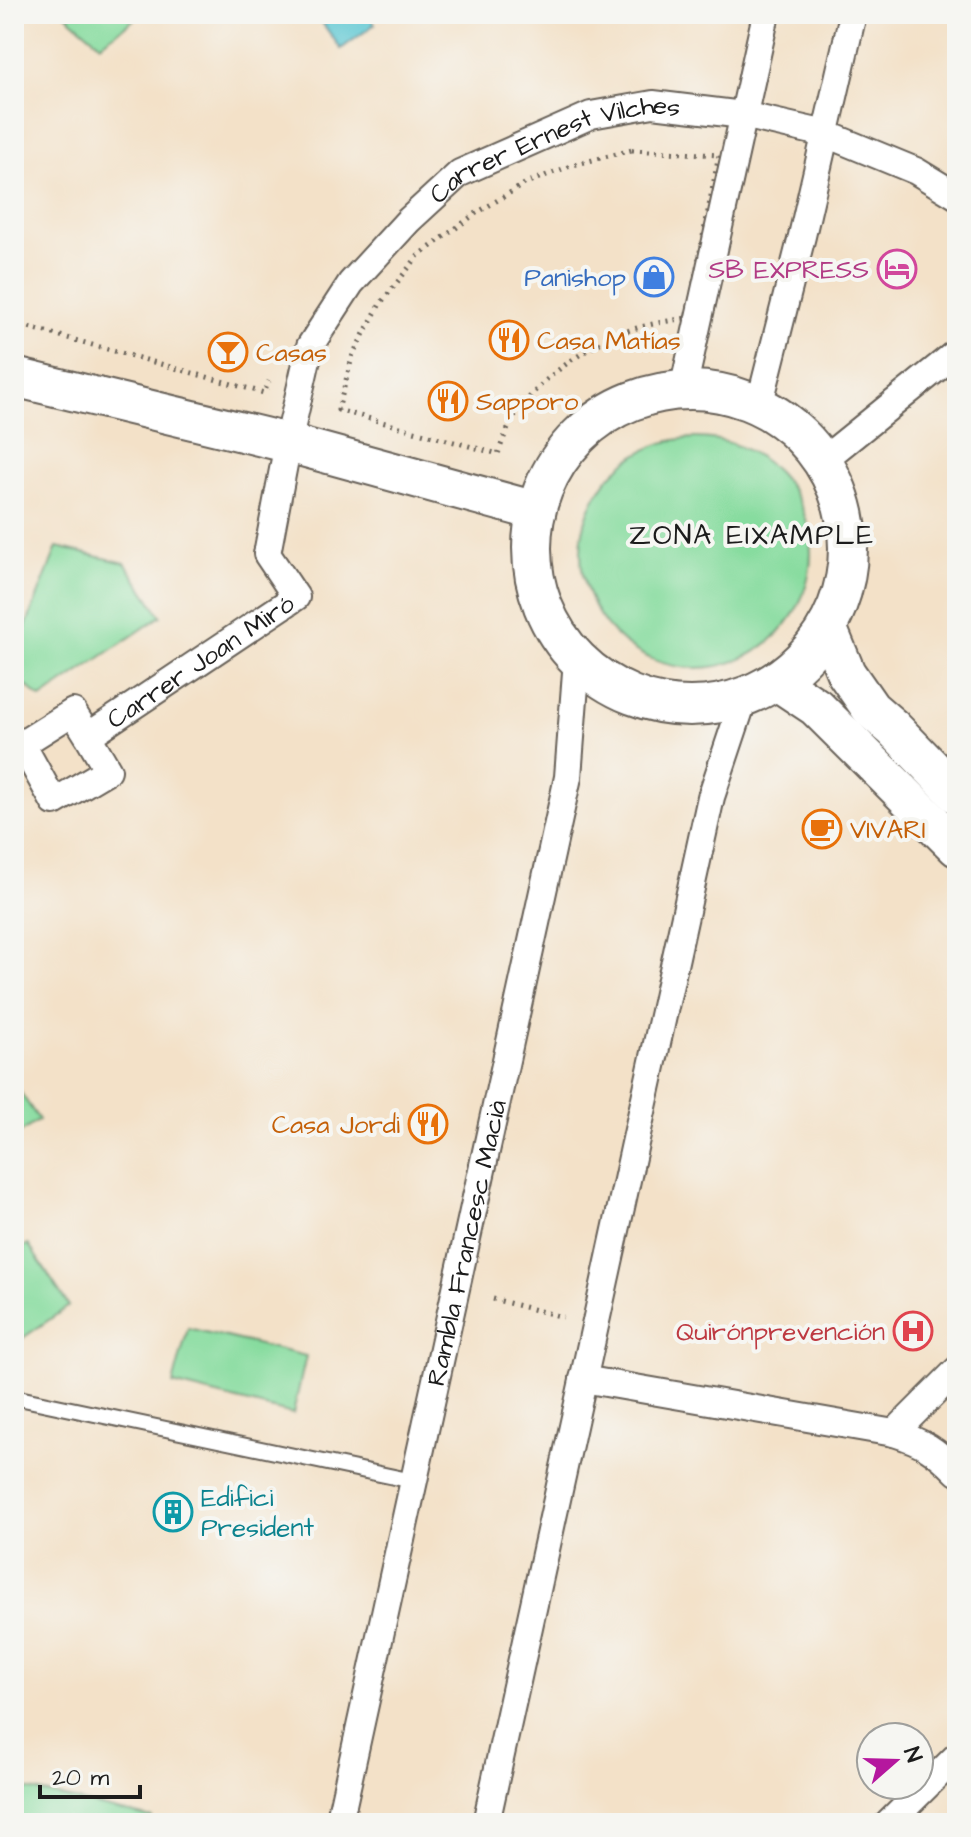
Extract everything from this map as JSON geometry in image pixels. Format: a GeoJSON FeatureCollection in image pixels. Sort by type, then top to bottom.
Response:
{"type":"FeatureCollection","features":[{"type":"Feature","properties":{"kind":"street"},"geometry":{"type":"LineString","coordinates":[[683,390],[766,14]]}},
{"type":"Feature","properties":{"kind":"street"},"geometry":{"type":"LineString","coordinates":[[759,406],[853,14]]}},
{"type":"Feature","properties":{"kind":"street","name":"Carrer Ernest Vilches"},"geometry":{"type":"LineString","coordinates":[[288,443],[310,346],[351,283],[408,221],[460,173],[591,115],[653,104],[743,115],[826,134],[916,171],[957,196]]}},
{"type":"Feature","properties":{"kind":"street"},"geometry":{"type":"LineString","coordinates":[[822,461],[957,352]]}},
{"type":"Feature","properties":{"kind":"street"},"geometry":{"type":"LineString","coordinates":[[14,377],[288,443],[536,511]]}},
{"type":"Feature","properties":{"kind":"street"},"geometry":{"type":"LineString","coordinates":[[683,390],[722,393],[759,406],[785,421],[822,461],[840,496],[849,543],[844,589],[827,627],[808,655],[760,690],[704,707],[661,704],[621,691],[600,679],[577,659],[562,641],[541,602],[532,547],[536,511],[545,485],[561,456],[593,423],[629,402],[661,392],[683,390]]}},
{"type":"Feature","properties":{"kind":"street","name":"Carrer Joan Miró"},"geometry":{"type":"LineString","coordinates":[[88,736],[296,597],[267,554],[288,443]]}},
{"type":"Feature","properties":{"kind":"street"},"geometry":{"type":"LineString","coordinates":[[827,627],[846,673],[871,709],[957,794]]}},
{"type":"Feature","properties":{"kind":"street","name":"Rambla Francesc Macià"},"geometry":{"type":"LineString","coordinates":[[339,1823],[568,777],[577,659]]}},
{"type":"Feature","properties":{"kind":"street"},"geometry":{"type":"LineString","coordinates":[[760,690],[816,707],[957,847]]}},
{"type":"Feature","properties":{"kind":"street"},"geometry":{"type":"LineString","coordinates":[[486,1823],[711,797],[760,690]]}},
{"type":"Feature","properties":{"kind":"street"},"geometry":{"type":"LineString","coordinates":[[894,1433],[957,1370]]}},
{"type":"Feature","properties":{"kind":"street"},"geometry":{"type":"LineString","coordinates":[[583,1379],[894,1433],[937,1451],[957,1472]]}},
{"type":"Feature","properties":{"kind":"street"},"geometry":{"type":"LineString","coordinates":[[889,1823],[957,1756]]}},
{"type":"Feature","properties":{"kind":"lane"},"geometry":{"type":"LineString","coordinates":[[14,1397],[413,1481]]}},
{"type":"Feature","properties":{"kind":"path"},"geometry":{"type":"LineString","coordinates":[[632,150],[719,155],[687,318],[651,324],[609,338],[567,364],[538,389],[510,423],[498,454],[338,410],[353,354],[380,304],[418,256],[475,214],[526,183],[588,161],[632,150]]}},
{"type":"Feature","properties":{"kind":"path"},"geometry":{"type":"LineString","coordinates":[[493,1299],[563,1317]]}},
{"type":"Feature","properties":{"kind":"green space"},"geometry":{"type":"Polygon","coordinates":[[[65,14],[142,14],[100,44],[65,14]]]}},
{"type":"Feature","properties":{"kind":"green space"},"geometry":{"type":"Polygon","coordinates":[[[696,438],[718,440],[740,447],[777,472],[802,509],[809,531],[809,575],[802,597],[777,634],[740,659],[718,666],[696,668],[674,666],[652,659],[615,634],[590,597],[583,575],[581,553],[583,531],[590,509],[615,472],[652,447],[674,440],[696,438]]]}},
{"type":"Feature","properties":{"kind":"green space"},"geometry":{"type":"Polygon","coordinates":[[[57,547],[125,563],[161,616],[41,698],[14,676],[14,657],[57,547]]]}},
{"type":"Feature","properties":{"kind":"green space"},"geometry":{"type":"Polygon","coordinates":[[[14,1083],[39,1120],[14,1137],[14,1083]]]}},
{"type":"Feature","properties":{"kind":"green space"},"geometry":{"type":"Polygon","coordinates":[[[28,1244],[69,1306],[14,1344],[14,1253],[28,1244]]]}},
{"type":"Feature","properties":{"kind":"green space"},"geometry":{"type":"Polygon","coordinates":[[[188,1328],[306,1356],[293,1414],[173,1384],[188,1328]]]}},
{"type":"Feature","properties":{"kind":"green space"},"geometry":{"type":"Polygon","coordinates":[[[14,1786],[152,1818],[151,1823],[14,1823],[14,1786]]]}},
{"type":"Feature","properties":{"kind":"water"},"geometry":{"type":"Polygon","coordinates":[[[316,14],[367,14],[375,24],[341,49],[316,14]]]}},
{"type":"Feature","properties":{"kind":"place","name":"SB EXPRESS"},"geometry":{"type":"Point","coordinates":[897,269]}},
{"type":"Feature","properties":{"kind":"place","name":"Panishop"},"geometry":{"type":"Point","coordinates":[654,277]}},
{"type":"Feature","properties":{"kind":"place","name":"Casa Matías"},"geometry":{"type":"Point","coordinates":[509,340]}},
{"type":"Feature","properties":{"kind":"place","name":"Casas"},"geometry":{"type":"Point","coordinates":[228,352]}},
{"type":"Feature","properties":{"kind":"place","name":"Sapporo"},"geometry":{"type":"Point","coordinates":[448,401]}},
{"type":"Feature","properties":{"kind":"place","name":"VIVARI"},"geometry":{"type":"Point","coordinates":[822,829]}},
{"type":"Feature","properties":{"kind":"place","name":"Casa Jordi"},"geometry":{"type":"Point","coordinates":[428,1124]}},
{"type":"Feature","properties":{"kind":"place","name":"Quirónprevención"},"geometry":{"type":"Point","coordinates":[913,1331]}},
{"type":"Feature","properties":{"kind":"place","name":"Edifici President"},"geometry":{"type":"Point","coordinates":[173,1512]}},
{"type":"Feature","properties":{"kind":"district","name":"ZONA EIXAMPLE"},"geometry":{"type":"Point","coordinates":[752,534]}}]}
